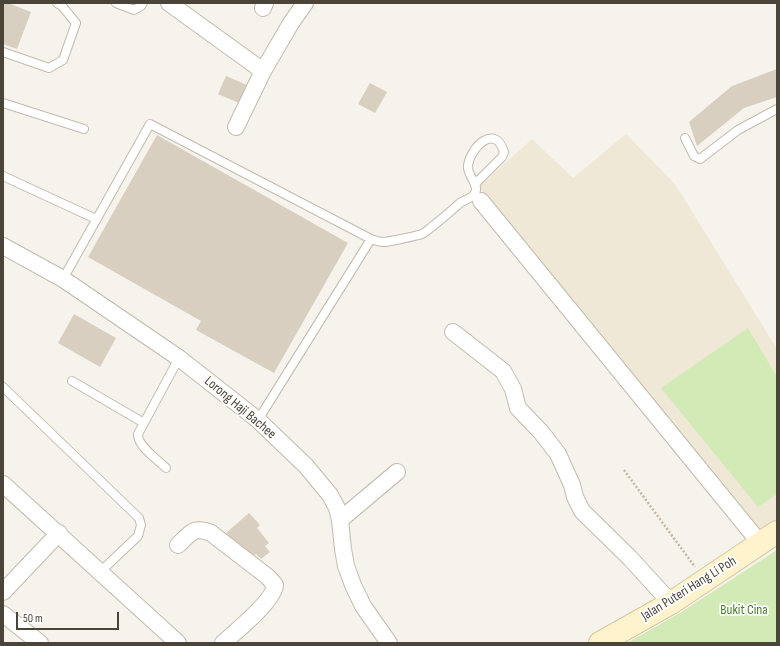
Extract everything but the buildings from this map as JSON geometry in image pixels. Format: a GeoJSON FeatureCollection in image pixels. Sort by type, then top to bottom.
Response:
{"type":"FeatureCollection","features":[{"type":"Feature","properties":{"kind":"main road","name":"Jalan Puteri Hang Li Poh"},"geometry":{"type":"LineString","coordinates":[[600,643],[671,603],[768,537]]}},
{"type":"Feature","properties":{"kind":"street"},"geometry":{"type":"LineString","coordinates":[[169,3],[263,70]]}},
{"type":"Feature","properties":{"kind":"street"},"geometry":{"type":"LineString","coordinates":[[236,127],[263,70],[291,23],[305,3]]}},
{"type":"Feature","properties":{"kind":"street"},"geometry":{"type":"LineString","coordinates":[[481,201],[768,537]]}},
{"type":"Feature","properties":{"kind":"street","name":"Lorong Haji Bachee"},"geometry":{"type":"LineString","coordinates":[[3,246],[24,256],[63,279],[179,358],[258,420],[306,466],[330,495],[337,508],[346,566],[353,585],[363,606],[389,643]]}},
{"type":"Feature","properties":{"kind":"street"},"geometry":{"type":"LineString","coordinates":[[453,332],[504,371],[513,389],[518,408],[541,432],[558,454],[572,485],[575,498],[582,511],[630,558],[671,603]]}},
{"type":"Feature","properties":{"kind":"street"},"geometry":{"type":"LineString","coordinates":[[340,520],[397,472]]}},
{"type":"Feature","properties":{"kind":"street"},"geometry":{"type":"LineString","coordinates":[[3,484],[59,533],[178,643]]}},
{"type":"Feature","properties":{"kind":"street"},"geometry":{"type":"LineString","coordinates":[[178,545],[193,530],[201,529],[211,533],[268,577],[274,585],[274,590],[257,612],[223,643]]}},
{"type":"Feature","properties":{"kind":"street"},"geometry":{"type":"LineString","coordinates":[[3,592],[59,533]]}},
{"type":"Feature","properties":{"kind":"street"},"geometry":{"type":"LineString","coordinates":[[3,614],[40,643]]}},
{"type":"Feature","properties":{"kind":"lane"},"geometry":{"type":"LineString","coordinates":[[3,52],[49,68],[63,60],[76,23],[62,6],[57,3]]}},
{"type":"Feature","properties":{"kind":"lane"},"geometry":{"type":"LineString","coordinates":[[116,3],[134,10],[143,3]]}},
{"type":"Feature","properties":{"kind":"lane"},"geometry":{"type":"LineString","coordinates":[[3,103],[84,129]]}},
{"type":"Feature","properties":{"kind":"lane"},"geometry":{"type":"LineString","coordinates":[[685,138],[694,156],[700,159],[738,130],[777,109]]}},
{"type":"Feature","properties":{"kind":"lane"},"geometry":{"type":"LineString","coordinates":[[63,279],[150,124],[371,239],[383,242],[422,234],[464,200],[474,195],[476,191],[475,184],[468,172],[467,166],[470,158],[473,152],[485,139],[489,138],[500,142],[504,152],[502,157],[475,184]]}},
{"type":"Feature","properties":{"kind":"lane"},"geometry":{"type":"LineString","coordinates":[[3,176],[96,219]]}},
{"type":"Feature","properties":{"kind":"lane"},"geometry":{"type":"LineString","coordinates":[[258,420],[371,239]]}},
{"type":"Feature","properties":{"kind":"lane"},"geometry":{"type":"LineString","coordinates":[[166,468],[141,445],[138,439],[138,434],[179,358]]}},
{"type":"Feature","properties":{"kind":"lane"},"geometry":{"type":"LineString","coordinates":[[72,381],[144,423]]}},
{"type":"Feature","properties":{"kind":"lane"},"geometry":{"type":"LineString","coordinates":[[3,387],[139,518],[141,525],[138,536],[100,572]]}},
{"type":"Feature","properties":{"kind":"path"},"geometry":{"type":"LineString","coordinates":[[624,470],[705,580]]}},
{"type":"Feature","properties":{"kind":"shaded area"},"geometry":{"type":"Polygon","coordinates":[[[626,134],[675,184],[777,349],[777,521],[762,531],[479,187],[532,139],[573,178],[626,134]]]}},
{"type":"Feature","properties":{"kind":"green space"},"geometry":{"type":"Polygon","coordinates":[[[748,328],[777,377],[777,494],[758,507],[661,388],[748,328]]]}},
{"type":"Feature","properties":{"kind":"green space","name":"Bukit Cina"},"geometry":{"type":"Polygon","coordinates":[[[777,550],[777,643],[627,643],[680,613],[777,550]]]}}]}
